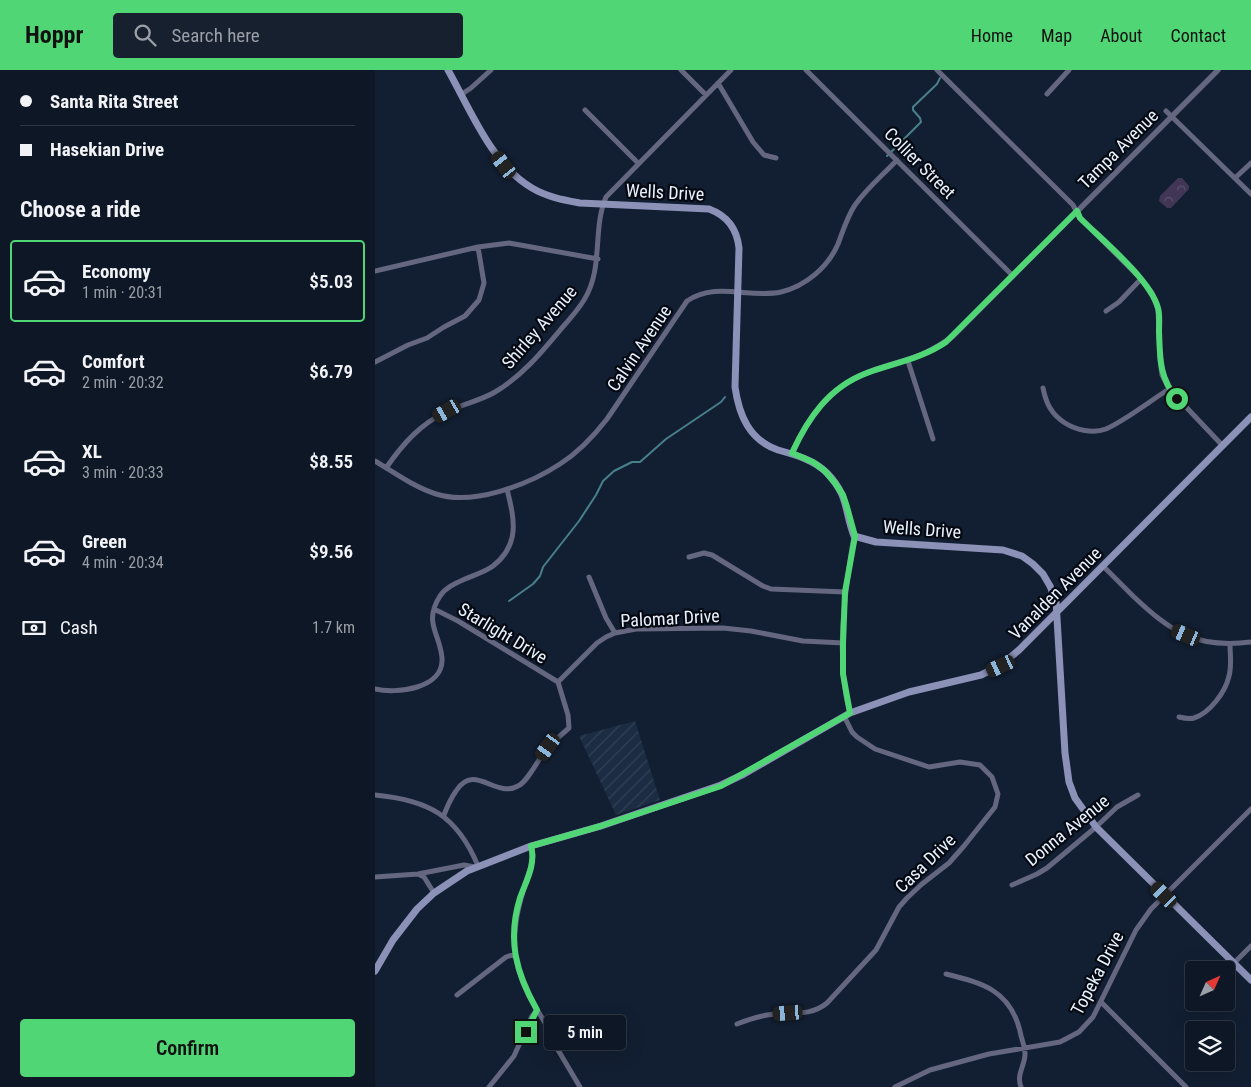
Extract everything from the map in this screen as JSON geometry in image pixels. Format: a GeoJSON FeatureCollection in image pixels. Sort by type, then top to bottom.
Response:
{"type":"FeatureCollection","features":[{"type":"Feature","properties":{"kind":"main road","name":"Wells Drive"},"geometry":{"type":"LineString","coordinates":[[448,70],[492,149],[504,165],[523,183],[533,189],[559,199],[580,203],[701,208],[709,209],[723,216],[735,230],[739,242],[735,387],[738,408],[743,420],[759,438],[777,449],[813,462],[825,471],[843,495],[855,536],[876,542],[1003,550],[1022,556],[1043,574],[1050,586],[1057,611],[1065,753],[1069,782],[1075,798],[1096,827],[1231,961]]}},
{"type":"Feature","properties":{"kind":"main road","name":"Vanalden Avenue"},"geometry":{"type":"LineString","coordinates":[[375,972],[403,925],[434,892],[467,871],[531,846],[601,826],[721,786],[847,714],[909,692],[981,675],[1001,666],[1251,417]]}},
{"type":"Feature","properties":{"kind":"main road","name":"Wells Drive"},"geometry":{"type":"LineString","coordinates":[[1235,965],[1251,980]]}},
{"type":"Feature","properties":{"kind":"street"},"geometry":{"type":"LineString","coordinates":[[462,94],[491,70]]}},
{"type":"Feature","properties":{"kind":"street"},"geometry":{"type":"LineString","coordinates":[[681,70],[706,95]]}},
{"type":"Feature","properties":{"kind":"street","name":"Shirley Avenue"},"geometry":{"type":"LineString","coordinates":[[386,468],[415,432],[447,411],[494,392],[511,382],[531,364],[584,300],[593,284],[598,259],[600,213],[605,198],[731,70]]}},
{"type":"Feature","properties":{"kind":"street","name":"Collier Street"},"geometry":{"type":"LineString","coordinates":[[806,70],[1013,276]]}},
{"type":"Feature","properties":{"kind":"street"},"geometry":{"type":"LineString","coordinates":[[937,70],[1073,205],[1080,218],[1141,279],[1152,293],[1158,309],[1162,375],[1169,389],[1222,445]]}},
{"type":"Feature","properties":{"kind":"street"},"geometry":{"type":"LineString","coordinates":[[1047,94],[1069,70]]}},
{"type":"Feature","properties":{"kind":"street","name":"Tampa Avenue"},"geometry":{"type":"LineString","coordinates":[[792,453],[812,416],[833,393],[855,378],[908,361],[936,349],[953,336],[1218,70]]}},
{"type":"Feature","properties":{"kind":"street"},"geometry":{"type":"LineString","coordinates":[[718,83],[753,142],[765,155],[777,158]]}},
{"type":"Feature","properties":{"kind":"street"},"geometry":{"type":"LineString","coordinates":[[585,110],[638,163]]}},
{"type":"Feature","properties":{"kind":"street"},"geometry":{"type":"LineString","coordinates":[[1166,111],[1251,194]]}},
{"type":"Feature","properties":{"kind":"street","name":"Calvin Avenue"},"geometry":{"type":"LineString","coordinates":[[375,461],[411,483],[437,494],[459,498],[481,496],[507,489],[538,477],[560,464],[594,436],[687,301],[697,294],[707,292],[782,292],[816,274],[828,261],[854,207],[862,196],[897,160]]}},
{"type":"Feature","properties":{"kind":"street"},"geometry":{"type":"LineString","coordinates":[[1235,178],[1251,163]]}},
{"type":"Feature","properties":{"kind":"street"},"geometry":{"type":"LineString","coordinates":[[375,271],[495,243],[520,243],[598,259]]}},
{"type":"Feature","properties":{"kind":"street"},"geometry":{"type":"LineString","coordinates":[[375,362],[408,345],[427,338],[465,316],[479,300],[484,282],[478,247]]}},
{"type":"Feature","properties":{"kind":"street"},"geometry":{"type":"LineString","coordinates":[[1106,311],[1119,302],[1141,279]]}},
{"type":"Feature","properties":{"kind":"street"},"geometry":{"type":"LineString","coordinates":[[908,361],[933,439]]}},
{"type":"Feature","properties":{"kind":"street"},"geometry":{"type":"LineString","coordinates":[[1043,388],[1045,401],[1059,419],[1072,428],[1089,431],[1105,429],[1169,389]]}},
{"type":"Feature","properties":{"kind":"street"},"geometry":{"type":"LineString","coordinates":[[375,689],[387,692],[410,689],[422,686],[435,677],[442,659],[432,622],[434,609],[441,595],[447,589],[493,566],[506,551],[513,535],[514,518],[507,489]]}},
{"type":"Feature","properties":{"kind":"street","name":"Casa Drive"},"geometry":{"type":"LineString","coordinates":[[737,1024],[768,1014],[808,1013],[819,1009],[827,1003],[876,950],[899,907],[922,884],[949,863],[995,807],[998,794],[996,785],[988,772],[979,765],[961,762],[929,767],[875,749],[852,732],[847,714],[843,674],[843,643],[845,592],[855,536]]}},
{"type":"Feature","properties":{"kind":"street"},"geometry":{"type":"LineString","coordinates":[[689,558],[704,554],[712,555],[771,589],[845,592]]}},
{"type":"Feature","properties":{"kind":"street"},"geometry":{"type":"LineString","coordinates":[[1103,566],[1158,619],[1175,630],[1198,640],[1230,644],[1251,642]]}},
{"type":"Feature","properties":{"kind":"street"},"geometry":{"type":"LineString","coordinates":[[589,577],[606,618],[615,633]]}},
{"type":"Feature","properties":{"kind":"street","name":"Starlight Drive"},"geometry":{"type":"LineString","coordinates":[[434,609],[458,621],[558,682]]}},
{"type":"Feature","properties":{"kind":"street","name":"Palomar Drive"},"geometry":{"type":"LineString","coordinates":[[558,682],[597,643],[615,633],[636,629],[723,628],[751,631],[803,642],[843,643]]}},
{"type":"Feature","properties":{"kind":"street"},"geometry":{"type":"LineString","coordinates":[[1179,717],[1193,718],[1202,714],[1222,693],[1229,677],[1231,664],[1230,644]]}},
{"type":"Feature","properties":{"kind":"street"},"geometry":{"type":"LineString","coordinates":[[444,815],[456,790],[463,783],[471,779],[483,781],[499,789],[506,790],[525,782],[548,747],[569,728],[568,715],[558,682]]}},
{"type":"Feature","properties":{"kind":"street"},"geometry":{"type":"LineString","coordinates":[[375,795],[416,803],[444,815],[455,825],[468,844],[477,867]]}},
{"type":"Feature","properties":{"kind":"street","name":"Donna Avenue"},"geometry":{"type":"LineString","coordinates":[[1012,885],[1047,868],[1117,807],[1138,795]]}},
{"type":"Feature","properties":{"kind":"street","name":"Topeka Drive"},"geometry":{"type":"LineString","coordinates":[[895,1087],[931,1070],[989,1054],[1060,1042],[1079,1032],[1093,1017],[1135,930],[1151,909],[1251,809]]}},
{"type":"Feature","properties":{"kind":"street"},"geometry":{"type":"LineString","coordinates":[[531,846],[533,863],[516,915],[514,930],[515,954],[522,980],[548,1028],[548,1033],[580,1087]]}},
{"type":"Feature","properties":{"kind":"street"},"geometry":{"type":"LineString","coordinates":[[375,878],[418,874],[464,865],[477,867]]}},
{"type":"Feature","properties":{"kind":"street"},"geometry":{"type":"LineString","coordinates":[[418,874],[425,877],[434,892]]}},
{"type":"Feature","properties":{"kind":"street"},"geometry":{"type":"LineString","coordinates":[[1235,963],[1251,946]]}},
{"type":"Feature","properties":{"kind":"street"},"geometry":{"type":"LineString","coordinates":[[457,995],[506,957],[515,954]]}},
{"type":"Feature","properties":{"kind":"street"},"geometry":{"type":"LineString","coordinates":[[946,974],[977,982],[997,993],[1013,1011],[1018,1022],[1025,1054],[1019,1074],[1021,1087]]}},
{"type":"Feature","properties":{"kind":"street"},"geometry":{"type":"LineString","coordinates":[[1101,1002],[1187,1087]]}},
{"type":"Feature","properties":{"kind":"street"},"geometry":{"type":"LineString","coordinates":[[489,1087],[514,1056],[532,1016],[537,1010]]}},
{"type":"Feature","properties":{"kind":"shaded area"},"geometry":{"type":"Polygon","coordinates":[[[635,721],[660,800],[616,815],[579,736],[635,721]]]}},
{"type":"Feature","properties":{"kind":"green space"},"geometry":{"type":"Polygon","coordinates":[[[1178,178],[1182,178],[1189,186],[1189,189],[1171,208],[1167,208],[1159,201],[1160,196],[1178,178]]]}},
{"type":"Feature","properties":{"kind":"waterway"},"geometry":{"type":"LineString","coordinates":[[887,156],[921,122],[913,107],[937,84],[940,78]]}},
{"type":"Feature","properties":{"kind":"waterway"},"geometry":{"type":"LineString","coordinates":[[509,601],[533,584],[540,576],[543,567],[579,521],[603,481],[614,471],[632,462],[640,462],[666,439],[721,402],[725,397]]}},
{"type":"Feature","properties":{"kind":"route"},"geometry":{"type":"LineString","coordinates":[[526,1032],[532,1016],[537,1010],[517,966],[514,930],[520,899],[533,863],[531,846],[601,826],[721,786],[850,713],[843,674],[843,643],[845,592],[855,536],[843,495],[835,483],[825,471],[813,462],[792,453],[819,406],[833,393],[855,378],[916,358],[946,342],[1077,211],[1080,218],[1141,279],[1152,293],[1158,309],[1162,375],[1177,399]]}}]}
